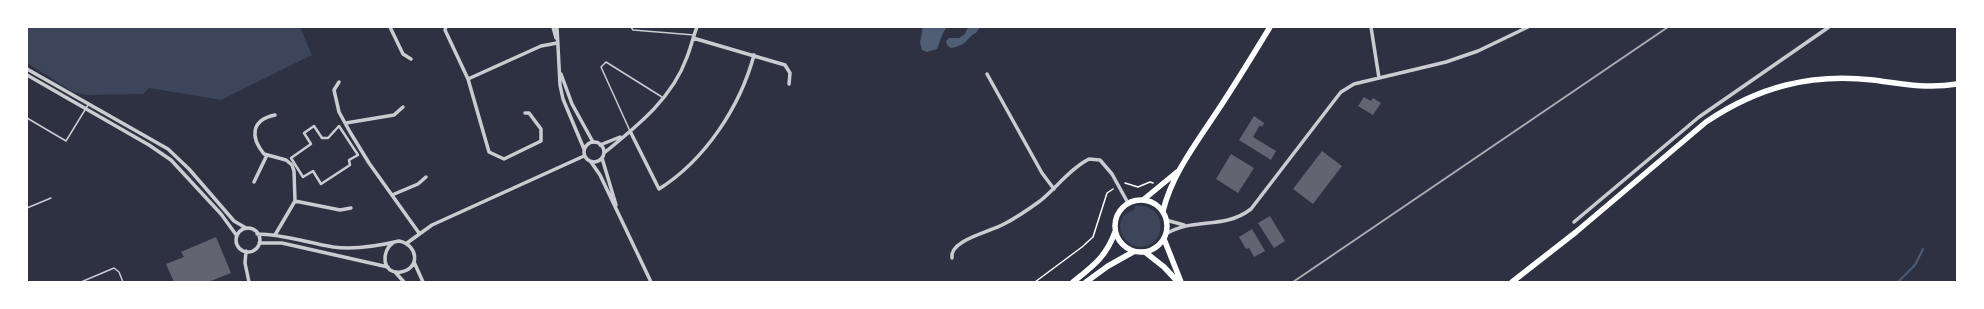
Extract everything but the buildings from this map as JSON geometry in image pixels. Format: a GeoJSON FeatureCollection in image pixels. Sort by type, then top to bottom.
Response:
{"type":"FeatureCollection","features":[{"type":"Feature","properties":{"kind":"main road"},"geometry":{"type":"LineString","coordinates":[[1163,212],[1168,192],[1179,170],[1241,76],[1270,27]]}},
{"type":"Feature","properties":{"kind":"main road"},"geometry":{"type":"LineString","coordinates":[[1512,282],[1592,219],[1706,122],[1741,101],[1788,84],[1814,79],[1834,78],[1873,80],[1919,87],[1957,84]]}},
{"type":"Feature","properties":{"kind":"main road"},"geometry":{"type":"LineString","coordinates":[[1143,200],[1179,170]]}},
{"type":"Feature","properties":{"kind":"main road"},"geometry":{"type":"LineString","coordinates":[[1073,282],[1100,260],[1106,252],[1115,232],[1115,219],[1122,207],[1128,203],[1143,200],[1154,203],[1163,212],[1166,220],[1165,237],[1181,282]]}},
{"type":"Feature","properties":{"kind":"main road"},"geometry":{"type":"LineString","coordinates":[[1115,232],[1123,246],[1133,252]]}},
{"type":"Feature","properties":{"kind":"main road"},"geometry":{"type":"LineString","coordinates":[[1086,282],[1108,266],[1133,252],[1144,252],[1156,248],[1165,237]]}},
{"type":"Feature","properties":{"kind":"main road"},"geometry":{"type":"LineString","coordinates":[[1144,252],[1164,267],[1178,282]]}},
{"type":"Feature","properties":{"kind":"street"},"geometry":{"type":"LineString","coordinates":[[390,27],[403,54],[411,59]]}},
{"type":"Feature","properties":{"kind":"street"},"geometry":{"type":"LineString","coordinates":[[446,27],[445,30],[468,79],[489,152],[504,159],[541,141],[541,129],[529,112],[525,113]]}},
{"type":"Feature","properties":{"kind":"street"},"geometry":{"type":"LineString","coordinates":[[553,27],[557,43]]}},
{"type":"Feature","properties":{"kind":"street"},"geometry":{"type":"LineString","coordinates":[[557,27],[557,43],[563,99],[584,149],[584,156]]}},
{"type":"Feature","properties":{"kind":"street"},"geometry":{"type":"LineString","coordinates":[[592,162],[597,162],[602,158],[604,153],[652,112],[664,98],[677,78],[687,58],[696,27]]}},
{"type":"Feature","properties":{"kind":"street"},"geometry":{"type":"LineString","coordinates":[[1371,27],[1371,36],[1379,78]]}},
{"type":"Feature","properties":{"kind":"street"},"geometry":{"type":"LineString","coordinates":[[1166,220],[1185,225],[1227,221],[1244,214],[1260,198],[1342,92],[1354,84],[1420,69],[1459,58],[1528,27]]}},
{"type":"Feature","properties":{"kind":"street"},"geometry":{"type":"LineString","coordinates":[[1574,222],[1699,117],[1829,27]]}},
{"type":"Feature","properties":{"kind":"street"},"geometry":{"type":"LineString","coordinates":[[694,36],[785,65],[790,73],[789,84]]}},
{"type":"Feature","properties":{"kind":"street"},"geometry":{"type":"LineString","coordinates":[[468,79],[541,46],[557,43]]}},
{"type":"Feature","properties":{"kind":"street"},"geometry":{"type":"LineString","coordinates":[[630,131],[659,189],[677,177],[696,159],[718,129],[738,98],[749,73],[754,56]]}},
{"type":"Feature","properties":{"kind":"street"},"geometry":{"type":"LineString","coordinates":[[27,69],[175,155],[234,221],[257,234],[275,235],[344,248],[399,241],[407,243],[414,251],[414,262],[423,282]]}},
{"type":"Feature","properties":{"kind":"street"},"geometry":{"type":"LineString","coordinates":[[560,69],[574,110],[593,142],[600,145],[604,153]]}},
{"type":"Feature","properties":{"kind":"street"},"geometry":{"type":"LineString","coordinates":[[987,74],[1042,173],[1054,188]]}},
{"type":"Feature","properties":{"kind":"street"},"geometry":{"type":"LineString","coordinates":[[27,75],[149,145],[171,160],[221,214],[237,236]]}},
{"type":"Feature","properties":{"kind":"street"},"geometry":{"type":"LineString","coordinates":[[339,82],[334,90],[339,112],[369,163],[419,233]]}},
{"type":"Feature","properties":{"kind":"street"},"geometry":{"type":"LineString","coordinates":[[346,123],[394,115],[403,107]]}},
{"type":"Feature","properties":{"kind":"street"},"geometry":{"type":"LineString","coordinates":[[275,115],[267,117],[255,126],[254,129],[262,151],[267,156],[286,160],[292,165],[294,171],[295,201],[275,235]]}},
{"type":"Feature","properties":{"kind":"street"},"geometry":{"type":"LineString","coordinates":[[314,126],[322,138],[328,138],[339,126],[358,155],[348,160],[350,165],[321,184],[313,171],[303,177],[291,158],[311,144],[304,134],[314,126]]}},
{"type":"Feature","properties":{"kind":"street"},"geometry":{"type":"LineString","coordinates":[[600,145],[623,136]]}},
{"type":"Feature","properties":{"kind":"street"},"geometry":{"type":"LineString","coordinates":[[584,149],[587,144],[593,142]]}},
{"type":"Feature","properties":{"kind":"street"},"geometry":{"type":"LineString","coordinates":[[254,182],[267,156]]}},
{"type":"Feature","properties":{"kind":"street"},"geometry":{"type":"LineString","coordinates":[[584,156],[592,162],[651,282]]}},
{"type":"Feature","properties":{"kind":"street"},"geometry":{"type":"LineString","coordinates":[[407,243],[432,225],[584,156]]}},
{"type":"Feature","properties":{"kind":"street"},"geometry":{"type":"LineString","coordinates":[[602,158],[617,212]]}},
{"type":"Feature","properties":{"kind":"street"},"geometry":{"type":"LineString","coordinates":[[952,258],[952,251],[958,244],[1006,223],[1040,201],[1085,161],[1094,158],[1100,160],[1112,174],[1128,203]]}},
{"type":"Feature","properties":{"kind":"street"},"geometry":{"type":"LineString","coordinates":[[392,195],[418,184],[426,177]]}},
{"type":"Feature","properties":{"kind":"street"},"geometry":{"type":"LineString","coordinates":[[295,201],[340,210],[351,208]]}},
{"type":"Feature","properties":{"kind":"street"},"geometry":{"type":"LineString","coordinates":[[1165,237],[1185,225]]}},
{"type":"Feature","properties":{"kind":"street"},"geometry":{"type":"LineString","coordinates":[[246,228],[241,231],[236,240],[239,247],[246,251],[255,249],[259,243],[257,234]]}},
{"type":"Feature","properties":{"kind":"street"},"geometry":{"type":"LineString","coordinates":[[259,243],[282,242],[388,267],[404,282]]}},
{"type":"Feature","properties":{"kind":"street"},"geometry":{"type":"LineString","coordinates":[[388,267],[384,255],[389,245],[394,242]]}},
{"type":"Feature","properties":{"kind":"street"},"geometry":{"type":"LineString","coordinates":[[246,251],[245,264],[250,282]]}},
{"type":"Feature","properties":{"kind":"street"},"geometry":{"type":"LineString","coordinates":[[395,272],[408,269],[414,262]]}},
{"type":"Feature","properties":{"kind":"lane"},"geometry":{"type":"LineString","coordinates":[[631,27],[633,30],[694,36]]}},
{"type":"Feature","properties":{"kind":"lane"},"geometry":{"type":"LineString","coordinates":[[630,131],[601,68],[606,62],[664,98]]}},
{"type":"Feature","properties":{"kind":"lane"},"geometry":{"type":"LineString","coordinates":[[27,118],[66,141],[88,105]]}},
{"type":"Feature","properties":{"kind":"lane"},"geometry":{"type":"LineString","coordinates":[[27,208],[51,198]]}},
{"type":"Feature","properties":{"kind":"lane"},"geometry":{"type":"LineString","coordinates":[[80,282],[114,268],[119,272],[123,282]]}},
{"type":"Feature","properties":{"kind":"path"},"geometry":{"type":"LineString","coordinates":[[1125,183],[1138,187],[1150,182],[1155,183]]}},
{"type":"Feature","properties":{"kind":"path"},"geometry":{"type":"LineString","coordinates":[[1035,282],[1093,237],[1107,193],[1113,189]]}},
{"type":"Feature","properties":{"kind":"shaded area"},"geometry":{"type":"Polygon","coordinates":[[[27,27],[300,27],[312,55],[221,100],[149,88],[143,94],[85,95],[73,92],[27,63],[27,27]]]}},
{"type":"Feature","properties":{"kind":"shaded area"},"geometry":{"type":"Polygon","coordinates":[[[923,27],[947,27],[937,49],[927,52],[922,50],[920,42],[923,27]]]}},
{"type":"Feature","properties":{"kind":"shaded area"},"geometry":{"type":"Polygon","coordinates":[[[968,27],[980,27],[976,33],[961,45],[951,48],[947,45],[946,41],[949,38],[959,38],[965,34],[968,27]]]}},
{"type":"Feature","properties":{"kind":"shaded area"},"geometry":{"type":"Polygon","coordinates":[[[1135,206],[1145,206],[1153,210],[1158,216],[1160,224],[1160,232],[1157,239],[1150,244],[1141,247],[1130,244],[1123,236],[1120,228],[1123,216],[1135,209],[1135,206]]]}},
{"type":"Feature","properties":{"kind":"waterway"},"geometry":{"type":"LineString","coordinates":[[1898,282],[1915,265],[1923,249]]}},
{"type":"Feature","properties":{"kind":"railway"},"geometry":{"type":"LineString","coordinates":[[1293,282],[1668,27]]}}]}
